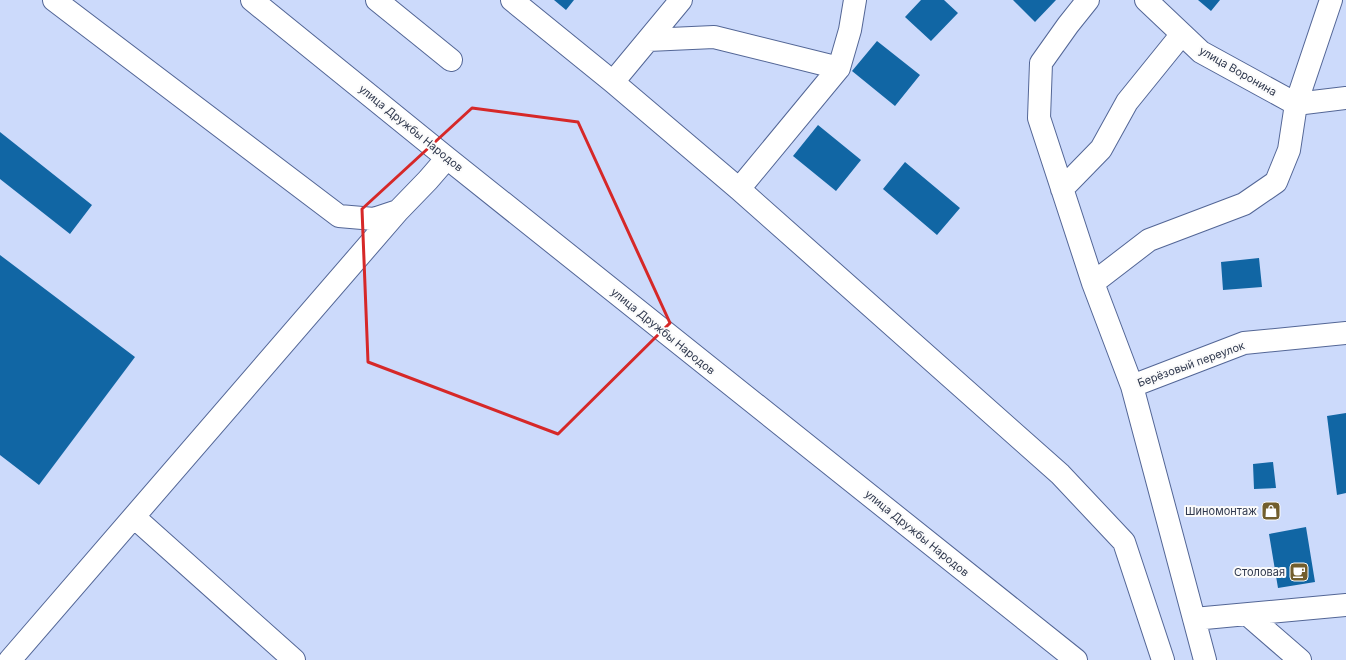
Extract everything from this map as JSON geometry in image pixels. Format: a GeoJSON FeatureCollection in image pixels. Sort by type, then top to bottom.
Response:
{"type":"FeatureCollection","features":[{"type":"Feature","properties":{"kind":"street"},"geometry":{"type":"LineString","coordinates":[[54,0],[339,216],[374,219],[398,211]]}},
{"type":"Feature","properties":{"kind":"street","name":"улица Дружбы Народов"},"geometry":{"type":"LineString","coordinates":[[252,0],[447,158],[1076,660]]}},
{"type":"Feature","properties":{"kind":"street"},"geometry":{"type":"LineString","coordinates":[[377,0],[451,60]]}},
{"type":"Feature","properties":{"kind":"street"},"geometry":{"type":"LineString","coordinates":[[512,0],[613,82],[739,189],[1060,474],[1124,542],[1163,660]]}},
{"type":"Feature","properties":{"kind":"street"},"geometry":{"type":"LineString","coordinates":[[613,82],[681,0]]}},
{"type":"Feature","properties":{"kind":"street"},"geometry":{"type":"LineString","coordinates":[[739,189],[839,68],[850,30],[856,0]]}},
{"type":"Feature","properties":{"kind":"street"},"geometry":{"type":"LineString","coordinates":[[1088,0],[1040,63],[1039,118],[1093,283],[1132,386],[1205,660]]}},
{"type":"Feature","properties":{"kind":"street","name":"улица Воронина"},"geometry":{"type":"LineString","coordinates":[[1146,0],[1201,52],[1296,104]]}},
{"type":"Feature","properties":{"kind":"street"},"geometry":{"type":"LineString","coordinates":[[1093,283],[1149,240],[1244,204],[1276,182],[1289,150],[1296,104],[1331,0]]}},
{"type":"Feature","properties":{"kind":"street"},"geometry":{"type":"LineString","coordinates":[[1062,189],[1101,148],[1127,102],[1182,34]]}},
{"type":"Feature","properties":{"kind":"street"},"geometry":{"type":"LineString","coordinates":[[648,40],[714,37],[839,68]]}},
{"type":"Feature","properties":{"kind":"street"},"geometry":{"type":"LineString","coordinates":[[1296,104],[1346,98]]}},
{"type":"Feature","properties":{"kind":"street"},"geometry":{"type":"LineString","coordinates":[[10,660],[398,211],[447,158]]}},
{"type":"Feature","properties":{"kind":"street","name":"Берёзовый переулок"},"geometry":{"type":"LineString","coordinates":[[1132,386],[1244,344],[1346,332]]}},
{"type":"Feature","properties":{"kind":"street"},"geometry":{"type":"LineString","coordinates":[[134,517],[294,660]]}},
{"type":"Feature","properties":{"kind":"street"},"geometry":{"type":"LineString","coordinates":[[1194,619],[1346,605]]}},
{"type":"Feature","properties":{"kind":"street"},"geometry":{"type":"LineString","coordinates":[[1248,615],[1300,660]]}},
{"type":"Feature","properties":{"kind":"highlighted area"},"geometry":{"type":"Polygon","coordinates":[[[472,108],[578,122],[670,323],[558,434],[368,362],[362,209],[472,108]]]}},
{"type":"Feature","properties":{"kind":"building"},"geometry":{"type":"Polygon","coordinates":[[[554,0],[574,0],[566,10],[554,0]]]}},
{"type":"Feature","properties":{"kind":"building"},"geometry":{"type":"Polygon","coordinates":[[[921,0],[944,0],[958,13],[931,41],[905,17],[921,0]]]}},
{"type":"Feature","properties":{"kind":"building"},"geometry":{"type":"Polygon","coordinates":[[[1013,0],[1056,0],[1035,22],[1013,0]]]}},
{"type":"Feature","properties":{"kind":"building"},"geometry":{"type":"Polygon","coordinates":[[[1198,0],[1220,0],[1211,11],[1198,0]]]}},
{"type":"Feature","properties":{"kind":"building"},"geometry":{"type":"Polygon","coordinates":[[[877,41],[920,75],[895,106],[852,71],[877,41]]]}},
{"type":"Feature","properties":{"kind":"building"},"geometry":{"type":"Polygon","coordinates":[[[818,125],[861,160],[836,191],[793,156],[818,125]]]}},
{"type":"Feature","properties":{"kind":"building"},"geometry":{"type":"Polygon","coordinates":[[[0,132],[92,205],[70,234],[0,179],[0,132]]]}},
{"type":"Feature","properties":{"kind":"building"},"geometry":{"type":"Polygon","coordinates":[[[905,162],[960,208],[937,235],[883,189],[905,162]]]}},
{"type":"Feature","properties":{"kind":"building"},"geometry":{"type":"Polygon","coordinates":[[[0,255],[135,357],[39,485],[0,455],[0,255]]]}},
{"type":"Feature","properties":{"kind":"building"},"geometry":{"type":"Polygon","coordinates":[[[1259,258],[1262,287],[1223,290],[1221,262],[1259,258]]]}},
{"type":"Feature","properties":{"kind":"building"},"geometry":{"type":"Polygon","coordinates":[[[1346,413],[1346,493],[1337,495],[1327,416],[1346,413]]]}},
{"type":"Feature","properties":{"kind":"building"},"geometry":{"type":"Polygon","coordinates":[[[1273,462],[1276,488],[1254,489],[1253,464],[1273,462]]]}},
{"type":"Feature","properties":{"kind":"building"},"geometry":{"type":"Polygon","coordinates":[[[1306,527],[1315,582],[1278,588],[1269,534],[1306,527]]]}},
{"type":"Feature","properties":{"kind":"place","name":"Шиномонтаж"},"geometry":{"type":"Point","coordinates":[1271,511]}},
{"type":"Feature","properties":{"kind":"place","name":"Столовая"},"geometry":{"type":"Point","coordinates":[1299,572]}}]}
